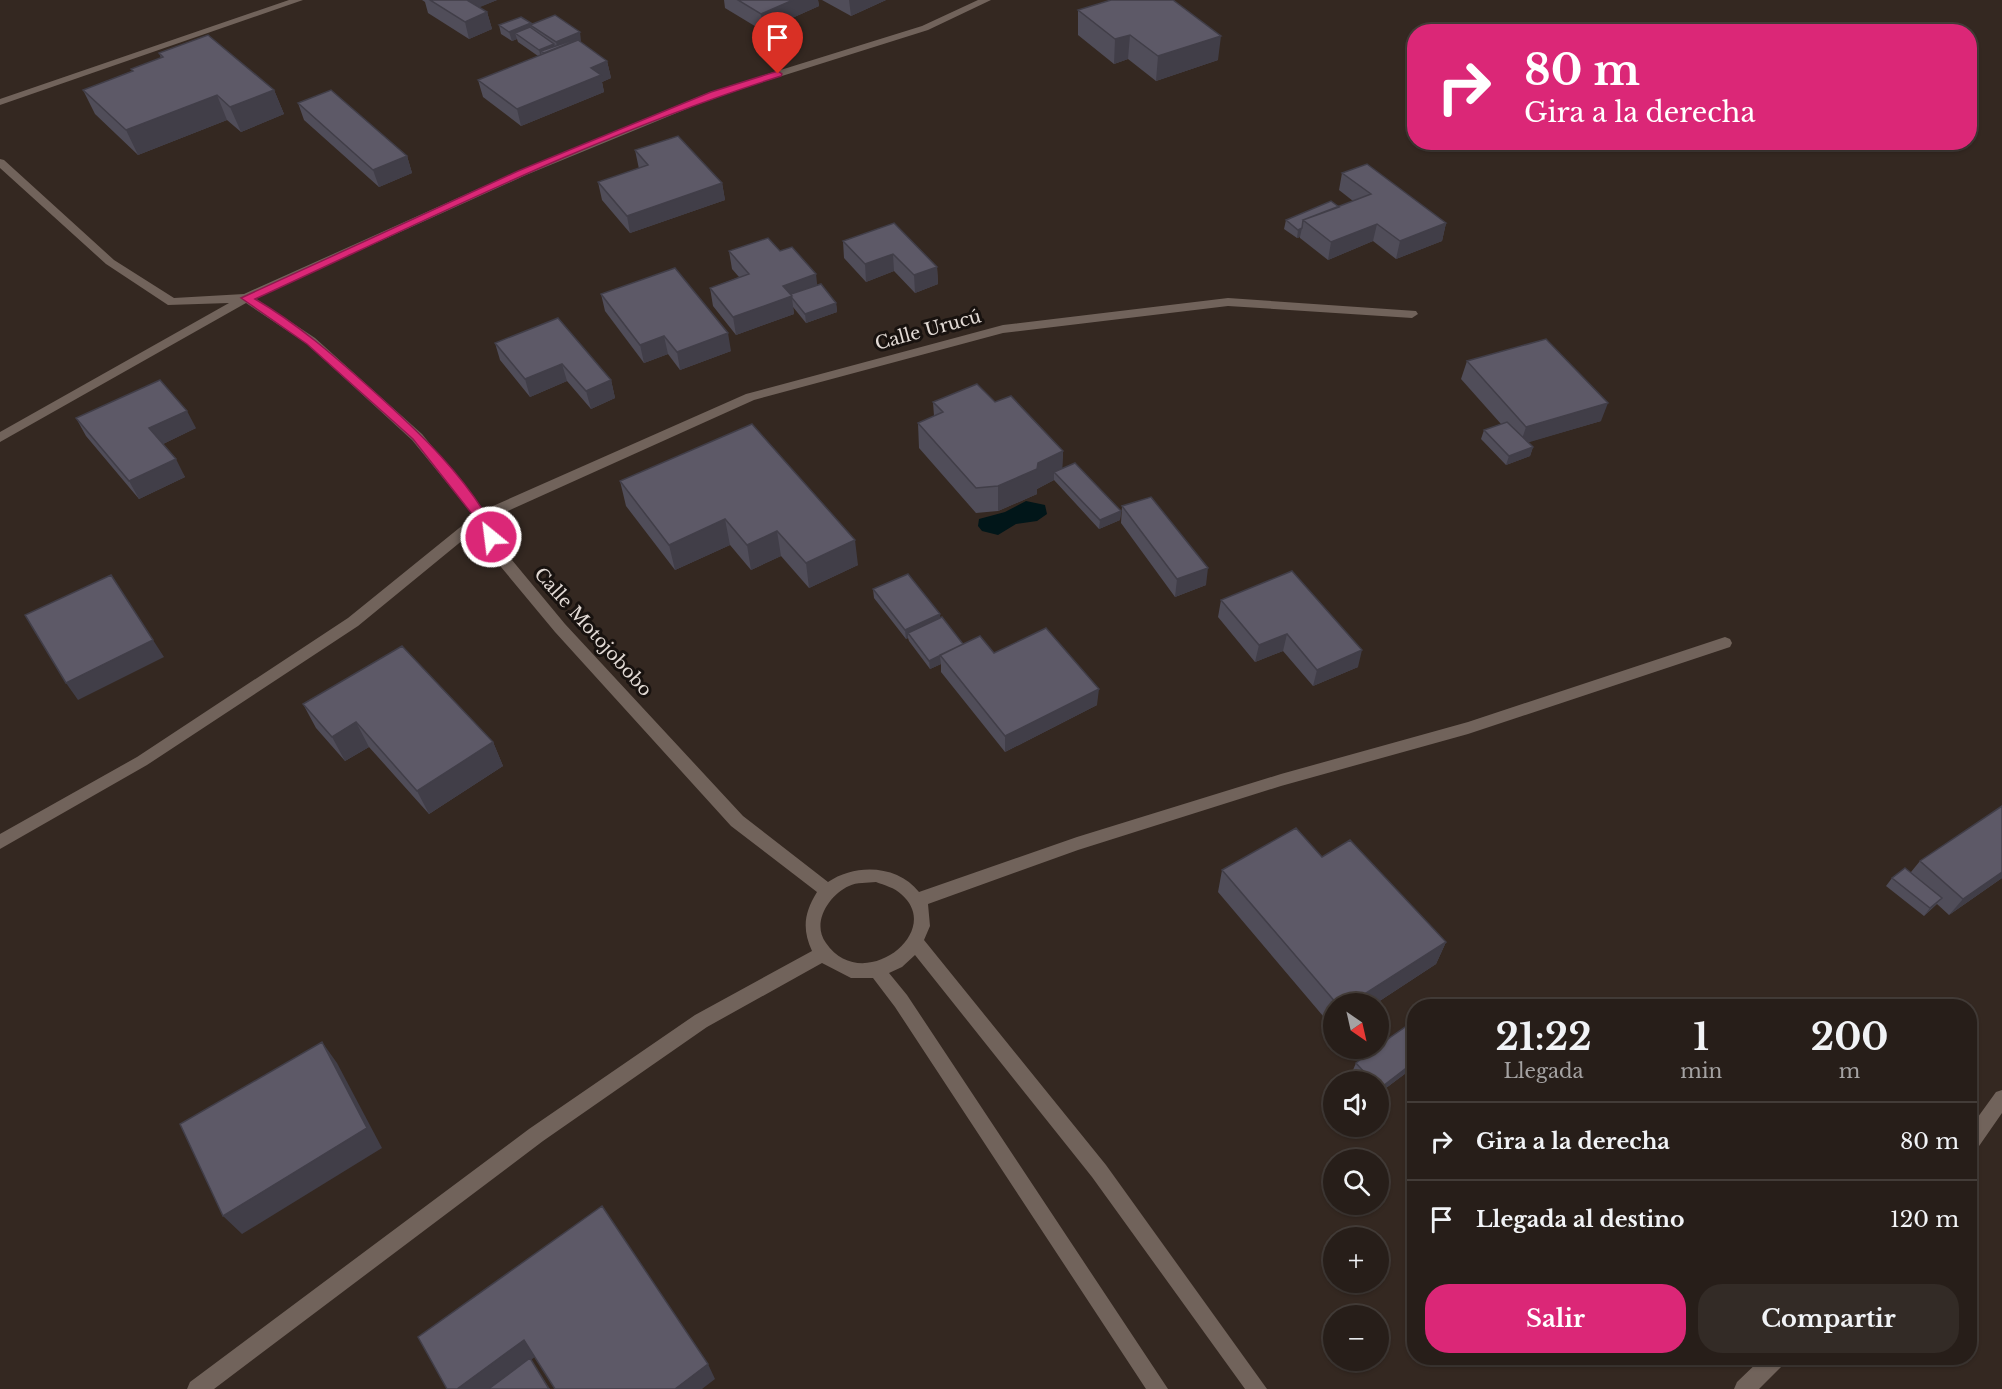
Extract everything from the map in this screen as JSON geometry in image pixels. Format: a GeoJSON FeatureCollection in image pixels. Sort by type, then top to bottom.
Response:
{"type":"FeatureCollection","features":[{"type":"Feature","properties":{"kind":"street"},"geometry":{"type":"LineString","coordinates":[[0,102],[298,0]]}},
{"type":"Feature","properties":{"kind":"street"},"geometry":{"type":"LineString","coordinates":[[0,438],[246,298],[522,173],[714,94],[925,28],[986,0]]}},
{"type":"Feature","properties":{"kind":"street"},"geometry":{"type":"LineString","coordinates":[[0,162],[111,261],[172,302],[246,298]]}},
{"type":"Feature","properties":{"kind":"street","name":"Calle Motojobobo"},"geometry":{"type":"LineString","coordinates":[[246,298],[279,318],[311,342],[417,437],[482,517],[501,557],[560,628],[737,821],[828,891]]}},
{"type":"Feature","properties":{"kind":"street","name":"Calle Urucú"},"geometry":{"type":"LineString","coordinates":[[0,842],[142,761],[353,622],[482,517],[750,397],[1003,328],[1228,302],[1412,314]]}},
{"type":"Feature","properties":{"kind":"street"},"geometry":{"type":"LineString","coordinates":[[918,900],[1077,844],[1281,780],[1468,728],[1725,644]]}},
{"type":"Feature","properties":{"kind":"street"},"geometry":{"type":"LineString","coordinates":[[877,875],[893,879],[908,888],[918,900],[923,913],[922,929],[916,943],[893,965],[861,972],[846,969],[833,963],[814,942],[812,922],[819,903],[828,891],[842,881],[859,876],[877,875]]}},
{"type":"Feature","properties":{"kind":"street"},"geometry":{"type":"LineString","coordinates":[[916,943],[1099,1171],[1257,1389]]}},
{"type":"Feature","properties":{"kind":"street"},"geometry":{"type":"LineString","coordinates":[[197,1389],[536,1135],[701,1021],[823,954]]}},
{"type":"Feature","properties":{"kind":"street"},"geometry":{"type":"LineString","coordinates":[[877,970],[902,1001],[991,1140],[1158,1389]]}},
{"type":"Feature","properties":{"kind":"street"},"geometry":{"type":"LineString","coordinates":[[1977,1133],[2002,1098]]}},
{"type":"Feature","properties":{"kind":"street"},"geometry":{"type":"LineString","coordinates":[[1744,1389],[1769,1365]]}},
{"type":"Feature","properties":{"kind":"shaded area"},"geometry":{"type":"Polygon","coordinates":[[[1026,501],[1045,505],[1047,514],[1037,521],[1016,524],[998,535],[982,531],[978,526],[979,519],[1005,512],[1026,501]]]}},
{"type":"Feature","properties":{"kind":"building"},"geometry":{"type":"Polygon","coordinates":[[[430,0],[467,0],[487,12],[465,22],[430,0]]]}},
{"type":"Feature","properties":{"kind":"building"},"geometry":{"type":"Polygon","coordinates":[[[738,0],[793,0],[761,14],[738,0]]]}},
{"type":"Feature","properties":{"kind":"building"},"geometry":{"type":"Polygon","coordinates":[[[1111,0],[1173,0],[1221,36],[1158,56],[1130,35],[1115,39],[1078,10],[1111,0]]]}},
{"type":"Feature","properties":{"kind":"building"},"geometry":{"type":"Polygon","coordinates":[[[555,15],[580,32],[556,42],[530,25],[555,15]]]}},
{"type":"Feature","properties":{"kind":"building"},"geometry":{"type":"Polygon","coordinates":[[[521,17],[531,23],[509,32],[499,25],[521,17]]]}},
{"type":"Feature","properties":{"kind":"building"},"geometry":{"type":"Polygon","coordinates":[[[530,27],[554,44],[539,50],[515,33],[530,27]]]}},
{"type":"Feature","properties":{"kind":"building"},"geometry":{"type":"Polygon","coordinates":[[[208,35],[274,90],[230,107],[217,95],[126,130],[83,90],[163,57],[159,53],[208,35]]]}},
{"type":"Feature","properties":{"kind":"building"},"geometry":{"type":"Polygon","coordinates":[[[576,39],[544,53],[541,51],[576,39]]]}},
{"type":"Feature","properties":{"kind":"building"},"geometry":{"type":"Polygon","coordinates":[[[578,40],[607,61],[591,68],[601,75],[517,109],[478,80],[578,40]]]}},
{"type":"Feature","properties":{"kind":"building"},"geometry":{"type":"Polygon","coordinates":[[[331,90],[407,156],[373,170],[298,103],[331,90]]]}},
{"type":"Feature","properties":{"kind":"building"},"geometry":{"type":"Polygon","coordinates":[[[678,136],[722,183],[627,216],[598,182],[648,165],[635,150],[678,136]]]}},
{"type":"Feature","properties":{"kind":"building"},"geometry":{"type":"Polygon","coordinates":[[[1367,164],[1446,223],[1400,241],[1377,224],[1331,242],[1303,220],[1371,194],[1342,173],[1367,164]]]}},
{"type":"Feature","properties":{"kind":"building"},"geometry":{"type":"Polygon","coordinates":[[[1331,201],[1339,207],[1303,220],[1302,228],[1298,230],[1286,220],[1331,201]]]}},
{"type":"Feature","properties":{"kind":"building"},"geometry":{"type":"Polygon","coordinates":[[[894,223],[937,267],[914,275],[893,254],[865,264],[843,241],[894,223]]]}},
{"type":"Feature","properties":{"kind":"building"},"geometry":{"type":"Polygon","coordinates":[[[768,238],[780,251],[792,247],[816,274],[783,286],[792,296],[733,317],[710,288],[749,274],[729,251],[768,238]]]}},
{"type":"Feature","properties":{"kind":"building"},"geometry":{"type":"Polygon","coordinates":[[[675,268],[728,333],[677,352],[664,336],[640,345],[601,294],[675,268]]]}},
{"type":"Feature","properties":{"kind":"building"},"geometry":{"type":"Polygon","coordinates":[[[821,284],[836,303],[805,314],[791,294],[821,284]]]}},
{"type":"Feature","properties":{"kind":"building"},"geometry":{"type":"Polygon","coordinates":[[[558,318],[611,380],[586,391],[562,364],[525,379],[495,343],[558,318]]]}},
{"type":"Feature","properties":{"kind":"building"},"geometry":{"type":"Polygon","coordinates":[[[1546,339],[1608,403],[1526,427],[1467,361],[1546,339]]]}},
{"type":"Feature","properties":{"kind":"building"},"geometry":{"type":"Polygon","coordinates":[[[160,380],[187,411],[149,428],[176,459],[129,481],[76,418],[160,380]]]}},
{"type":"Feature","properties":{"kind":"building"},"geometry":{"type":"Polygon","coordinates":[[[977,384],[995,402],[1011,396],[1063,451],[1038,463],[1037,469],[998,486],[976,488],[918,423],[943,412],[933,402],[977,384]]]}},
{"type":"Feature","properties":{"kind":"building"},"geometry":{"type":"Polygon","coordinates":[[[1507,422],[1533,447],[1509,456],[1484,430],[1507,422]]]}},
{"type":"Feature","properties":{"kind":"building"},"geometry":{"type":"Polygon","coordinates":[[[752,424],[855,540],[806,563],[777,531],[747,545],[725,519],[669,545],[620,481],[752,424]]]}},
{"type":"Feature","properties":{"kind":"building"},"geometry":{"type":"Polygon","coordinates":[[[1075,463],[1121,511],[1100,520],[1054,472],[1075,463]]]}},
{"type":"Feature","properties":{"kind":"building"},"geometry":{"type":"Polygon","coordinates":[[[1151,497],[1208,568],[1177,579],[1122,506],[1151,497]]]}},
{"type":"Feature","properties":{"kind":"building"},"geometry":{"type":"Polygon","coordinates":[[[1292,571],[1362,650],[1317,670],[1287,634],[1259,645],[1221,600],[1292,571]]]}},
{"type":"Feature","properties":{"kind":"building"},"geometry":{"type":"Polygon","coordinates":[[[908,574],[940,614],[905,630],[873,589],[908,574]]]}},
{"type":"Feature","properties":{"kind":"building"},"geometry":{"type":"Polygon","coordinates":[[[111,575],[153,640],[66,683],[25,615],[111,575]]]}},
{"type":"Feature","properties":{"kind":"building"},"geometry":{"type":"Polygon","coordinates":[[[942,617],[963,644],[929,661],[908,633],[942,617]]]}},
{"type":"Feature","properties":{"kind":"building"},"geometry":{"type":"Polygon","coordinates":[[[1046,628],[1099,689],[1005,736],[940,655],[980,636],[994,653],[1046,628]]]}},
{"type":"Feature","properties":{"kind":"building"},"geometry":{"type":"Polygon","coordinates":[[[402,646],[493,742],[417,791],[356,722],[332,737],[303,704],[402,646]]]}},
{"type":"Feature","properties":{"kind":"building"},"geometry":{"type":"Polygon","coordinates":[[[2002,806],[2002,872],[1963,899],[1920,861],[2002,806]]]}},
{"type":"Feature","properties":{"kind":"building"},"geometry":{"type":"Polygon","coordinates":[[[1296,828],[1322,857],[1350,840],[1446,942],[1366,993],[1328,993],[1222,870],[1296,828]]]}},
{"type":"Feature","properties":{"kind":"building"},"geometry":{"type":"Polygon","coordinates":[[[1905,868],[1942,898],[1930,908],[1892,878],[1905,868]]]}},
{"type":"Feature","properties":{"kind":"building"},"geometry":{"type":"Polygon","coordinates":[[[1407,1026],[1407,1067],[1389,1081],[1389,1071],[1363,1071],[1356,1063],[1361,1059],[1389,1059],[1389,1038],[1407,1026]]]}},
{"type":"Feature","properties":{"kind":"building"},"geometry":{"type":"Polygon","coordinates":[[[322,1042],[367,1128],[223,1216],[180,1124],[322,1042]]]}},
{"type":"Feature","properties":{"kind":"building"},"geometry":{"type":"Polygon","coordinates":[[[602,1206],[708,1364],[675,1389],[555,1389],[524,1340],[457,1389],[447,1389],[418,1337],[602,1206]]]}},
{"type":"Feature","properties":{"kind":"building"},"geometry":{"type":"Polygon","coordinates":[[[530,1358],[549,1389],[490,1389],[490,1388],[530,1358]]]}},
{"type":"Feature","properties":{"kind":"route"},"geometry":{"type":"LineString","coordinates":[[491,537],[482,517],[417,437],[311,342],[279,318],[246,298],[522,173],[714,94],[778,74]]}}]}
